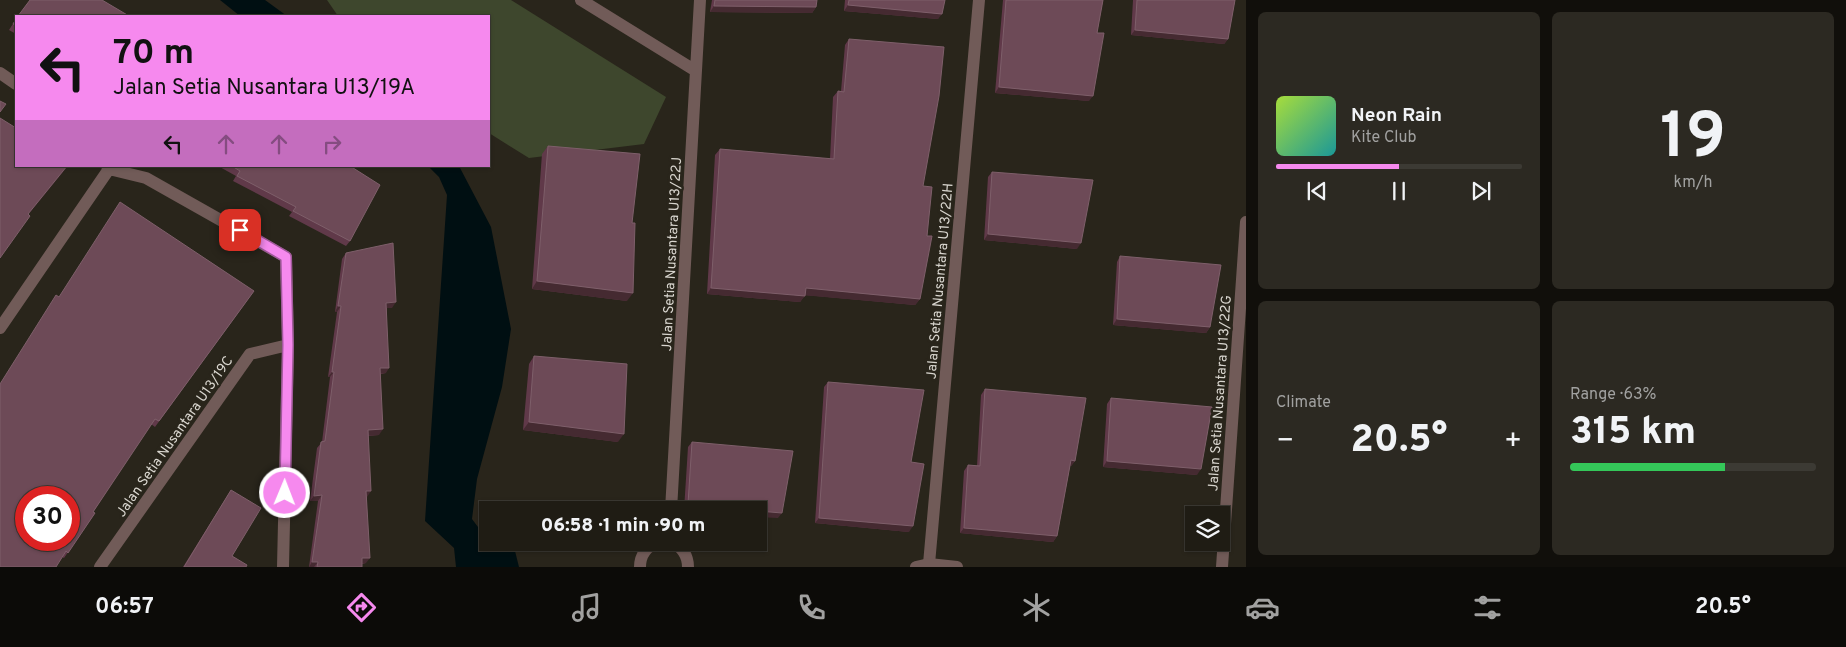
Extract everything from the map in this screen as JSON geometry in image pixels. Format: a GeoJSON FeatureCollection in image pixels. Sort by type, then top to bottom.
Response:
{"type":"FeatureCollection","features":[{"type":"Feature","properties":{"kind":"street"},"geometry":{"type":"LineString","coordinates":[[581,0],[696,71]]}},
{"type":"Feature","properties":{"kind":"street","name":"Jalan Setia Nusantara U13/22J"},"geometry":{"type":"LineString","coordinates":[[672,501],[700,0]]}},
{"type":"Feature","properties":{"kind":"street","name":"Jalan Setia Nusantara U13/22H"},"geometry":{"type":"LineString","coordinates":[[929,564],[979,0]]}},
{"type":"Feature","properties":{"kind":"street"},"geometry":{"type":"LineString","coordinates":[[0,73],[15,83]]}},
{"type":"Feature","properties":{"kind":"street"},"geometry":{"type":"LineString","coordinates":[[0,328],[108,167],[146,178],[286,257],[288,345],[283,567]]}},
{"type":"Feature","properties":{"kind":"street","name":"Jalan Setia Nusantara U13/22G"},"geometry":{"type":"LineString","coordinates":[[1222,567],[1246,222]]}},
{"type":"Feature","properties":{"kind":"street","name":"Jalan Setia Nusantara U13/19C"},"geometry":{"type":"LineString","coordinates":[[100,567],[250,354],[288,345]]}},
{"type":"Feature","properties":{"kind":"street"},"geometry":{"type":"LineString","coordinates":[[640,567],[645,551]]}},
{"type":"Feature","properties":{"kind":"street"},"geometry":{"type":"LineString","coordinates":[[683,551],[686,554],[688,567]]}},
{"type":"Feature","properties":{"kind":"street"},"geometry":{"type":"LineString","coordinates":[[916,567],[929,564],[957,567]]}},
{"type":"Feature","properties":{"kind":"green space"},"geometry":{"type":"Polygon","coordinates":[[[327,0],[511,0],[666,97],[644,144],[529,158],[490,134],[490,15],[337,15],[327,0]]]}},
{"type":"Feature","properties":{"kind":"shaded area"},"geometry":{"type":"Polygon","coordinates":[[[220,0],[265,0],[286,15],[239,15],[220,0]]]}},
{"type":"Feature","properties":{"kind":"shaded area"},"geometry":{"type":"Polygon","coordinates":[[[429,167],[460,167],[491,227],[511,329],[502,387],[477,479],[472,519],[479,528],[479,551],[515,551],[519,567],[456,567],[454,548],[425,521],[447,195],[439,177],[429,167]]]}},
{"type":"Feature","properties":{"kind":"building"},"geometry":{"type":"Polygon","coordinates":[[[30,0],[102,0],[127,15],[19,15],[30,0]]]}},
{"type":"Feature","properties":{"kind":"building"},"geometry":{"type":"Polygon","coordinates":[[[715,0],[817,0],[816,7],[714,6],[715,0]]]}},
{"type":"Feature","properties":{"kind":"building"},"geometry":{"type":"Polygon","coordinates":[[[849,0],[945,0],[942,14],[848,5],[849,0]]]}},
{"type":"Feature","properties":{"kind":"building"},"geometry":{"type":"Polygon","coordinates":[[[1006,0],[1103,0],[1097,33],[1104,33],[1093,96],[999,87],[1006,0]]]}},
{"type":"Feature","properties":{"kind":"building"},"geometry":{"type":"Polygon","coordinates":[[[1137,0],[1235,0],[1228,39],[1135,30],[1137,0]]]}},
{"type":"Feature","properties":{"kind":"building"},"geometry":{"type":"Polygon","coordinates":[[[849,39],[944,47],[939,96],[923,186],[932,187],[927,236],[932,236],[920,299],[806,288],[805,296],[711,288],[720,149],[834,159],[838,91],[844,92],[849,39]]]}},
{"type":"Feature","properties":{"kind":"building"},"geometry":{"type":"Polygon","coordinates":[[[0,101],[6,104],[0,112],[0,101]]]}},
{"type":"Feature","properties":{"kind":"building"},"geometry":{"type":"Polygon","coordinates":[[[0,118],[15,127],[15,167],[66,167],[28,214],[30,216],[0,258],[0,118]]]}},
{"type":"Feature","properties":{"kind":"building"},"geometry":{"type":"Polygon","coordinates":[[[548,146],[640,154],[632,223],[635,223],[633,293],[537,281],[548,146]]]}},
{"type":"Feature","properties":{"kind":"building"},"geometry":{"type":"Polygon","coordinates":[[[234,167],[352,167],[380,185],[350,241],[293,211],[296,207],[237,176],[240,171],[234,167]]]}},
{"type":"Feature","properties":{"kind":"building"},"geometry":{"type":"Polygon","coordinates":[[[992,172],[1093,180],[1081,243],[988,234],[992,172]]]}},
{"type":"Feature","properties":{"kind":"building"},"geometry":{"type":"Polygon","coordinates":[[[120,202],[254,291],[159,421],[155,419],[93,512],[95,513],[80,535],[80,486],[15,486],[15,551],[66,551],[56,567],[0,567],[0,384],[56,295],[59,297],[120,202]]]}},
{"type":"Feature","properties":{"kind":"building"},"geometry":{"type":"Polygon","coordinates":[[[393,243],[396,302],[386,303],[389,368],[380,368],[383,429],[368,430],[371,491],[366,491],[370,558],[362,558],[362,567],[317,567],[318,562],[312,562],[322,495],[314,496],[321,442],[325,441],[341,306],[338,306],[346,253],[393,243]]]}},
{"type":"Feature","properties":{"kind":"building"},"geometry":{"type":"Polygon","coordinates":[[[1120,256],[1221,265],[1210,327],[1117,319],[1120,256]]]}},
{"type":"Feature","properties":{"kind":"building"},"geometry":{"type":"Polygon","coordinates":[[[534,356],[627,364],[624,434],[529,422],[534,356]]]}},
{"type":"Feature","properties":{"kind":"building"},"geometry":{"type":"Polygon","coordinates":[[[828,382],[924,390],[911,462],[924,464],[913,526],[819,518],[828,382]]]}},
{"type":"Feature","properties":{"kind":"building"},"geometry":{"type":"Polygon","coordinates":[[[985,389],[1086,398],[1075,461],[1071,460],[1057,536],[964,528],[968,465],[980,466],[985,389]]]}},
{"type":"Feature","properties":{"kind":"building"},"geometry":{"type":"Polygon","coordinates":[[[1111,398],[1212,407],[1201,469],[1107,461],[1111,398]]]}},
{"type":"Feature","properties":{"kind":"building"},"geometry":{"type":"Polygon","coordinates":[[[692,442],[793,451],[782,513],[767,512],[767,501],[688,501],[692,442]]]}},
{"type":"Feature","properties":{"kind":"building"},"geometry":{"type":"Polygon","coordinates":[[[231,490],[261,508],[232,556],[247,565],[246,567],[184,567],[231,490]]]}},
{"type":"Feature","properties":{"kind":"route"},"geometry":{"type":"LineString","coordinates":[[240,230],[286,257],[288,345],[285,493]]}}]}
